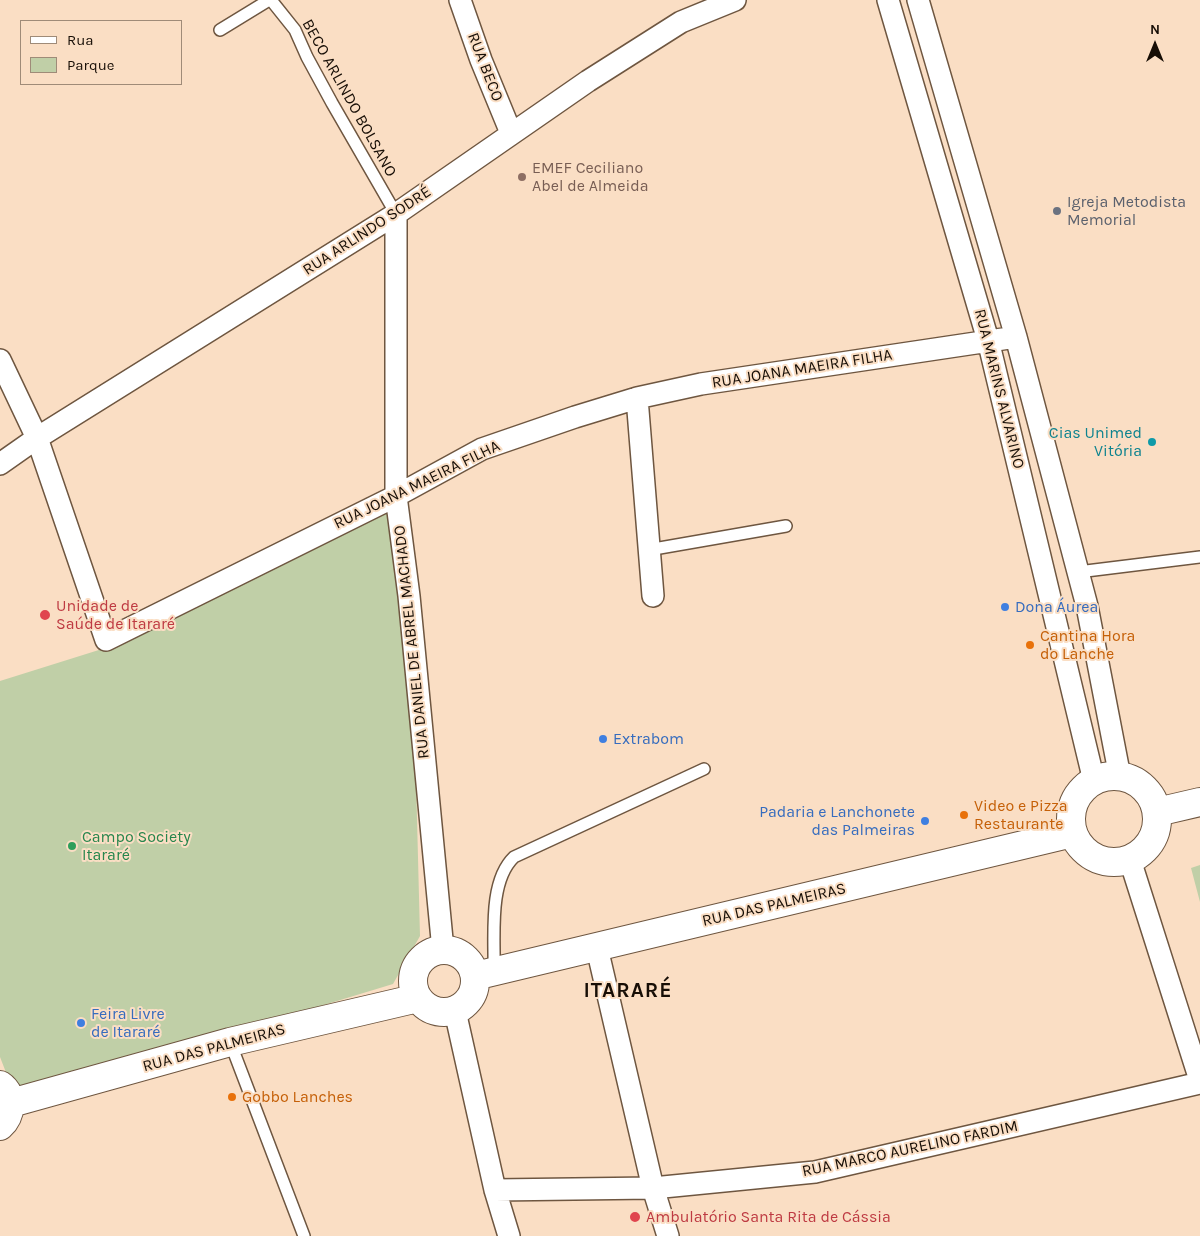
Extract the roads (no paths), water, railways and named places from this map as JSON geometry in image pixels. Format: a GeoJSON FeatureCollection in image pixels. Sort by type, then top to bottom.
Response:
{"type":"FeatureCollection","features":[{"type":"Feature","properties":{"kind":"street","name":"RUA BECO"},"geometry":{"type":"LineString","coordinates":[[460,0],[481,60],[511,133]]}},
{"type":"Feature","properties":{"kind":"street","name":"RUA ARLINDO SODRÉ"},"geometry":{"type":"LineString","coordinates":[[0,464],[36,438],[396,214],[588,81],[681,22],[735,0]]}},
{"type":"Feature","properties":{"kind":"street","name":"RUA MARINS ALVARINO"},"geometry":{"type":"LineString","coordinates":[[888,0],[988,340],[1107,779]]}},
{"type":"Feature","properties":{"kind":"street","name":"RUA MARINS ALVARINO"},"geometry":{"type":"LineString","coordinates":[[918,0],[1016,337],[1087,606],[1107,779]]}},
{"type":"Feature","properties":{"kind":"street","name":"RUA DANIEL DE ABREL MACHADO"},"geometry":{"type":"LineString","coordinates":[[396,214],[396,496],[409,596],[443,950]]}},
{"type":"Feature","properties":{"kind":"street","name":"RUA JOANA MAEIRA FILHA"},"geometry":{"type":"LineString","coordinates":[[36,438],[106,640],[396,496],[482,449],[637,398],[701,384],[1016,337]]}},
{"type":"Feature","properties":{"kind":"street"},"geometry":{"type":"LineString","coordinates":[[0,360],[36,438]]}},
{"type":"Feature","properties":{"kind":"street"},"geometry":{"type":"LineString","coordinates":[[637,398],[648,550],[654,596]]}},
{"type":"Feature","properties":{"kind":"street"},"geometry":{"type":"LineString","coordinates":[[1107,779],[1134,781],[1146,790],[1154,802],[1157,812],[1158,822],[1152,840],[1143,852],[1130,860],[1111,862],[1096,858],[1084,850],[1073,833],[1071,818],[1074,803],[1082,791],[1107,779]]}},
{"type":"Feature","properties":{"kind":"street"},"geometry":{"type":"LineString","coordinates":[[1157,812],[1200,802]]}},
{"type":"Feature","properties":{"kind":"street","name":"RUA DAS PALMEIRAS"},"geometry":{"type":"LineString","coordinates":[[485,974],[1073,833]]}},
{"type":"Feature","properties":{"kind":"street"},"geometry":{"type":"LineString","coordinates":[[1130,860],[1200,1082]]}},
{"type":"Feature","properties":{"kind":"street"},"geometry":{"type":"LineString","coordinates":[[597,948],[653,1188],[668,1236]]}},
{"type":"Feature","properties":{"kind":"street"},"geometry":{"type":"LineString","coordinates":[[443,950],[458,953],[466,958],[472,966],[485,974],[475,987],[472,997],[456,1011],[434,1011],[425,1006],[418,998],[413,987],[415,969],[426,955],[443,950]]}},
{"type":"Feature","properties":{"kind":"street","name":"RUA DAS PALMEIRAS"},"geometry":{"type":"LineString","coordinates":[[4,1105],[230,1042],[418,998]]}},
{"type":"Feature","properties":{"kind":"street"},"geometry":{"type":"LineString","coordinates":[[456,1011],[495,1190],[509,1236]]}},
{"type":"Feature","properties":{"kind":"street","name":"RUA MARCO AURELINO FARDIM"},"geometry":{"type":"LineString","coordinates":[[495,1190],[653,1188],[815,1172],[1200,1082]]}},
{"type":"Feature","properties":{"kind":"lane"},"geometry":{"type":"LineString","coordinates":[[220,30],[270,0]]}},
{"type":"Feature","properties":{"kind":"lane","name":"BECO ARLINDO BOLSANO"},"geometry":{"type":"LineString","coordinates":[[270,0],[295,30],[307,57],[332,103],[396,214]]}},
{"type":"Feature","properties":{"kind":"lane"},"geometry":{"type":"LineString","coordinates":[[648,550],[786,526]]}},
{"type":"Feature","properties":{"kind":"lane"},"geometry":{"type":"LineString","coordinates":[[1078,572],[1200,557]]}},
{"type":"Feature","properties":{"kind":"lane"},"geometry":{"type":"LineString","coordinates":[[485,974],[496,893],[504,866],[514,857],[704,769]]}},
{"type":"Feature","properties":{"kind":"lane"},"geometry":{"type":"LineString","coordinates":[[230,1042],[304,1236]]}},
{"type":"Feature","properties":{"kind":"place","name":"EMEF Ceciliano Abel de Almeida"},"geometry":{"type":"Point","coordinates":[522,177]}},
{"type":"Feature","properties":{"kind":"place","name":"Igreja Metodista Memorial"},"geometry":{"type":"Point","coordinates":[1057,211]}},
{"type":"Feature","properties":{"kind":"place","name":"Cias Unimed Vitória"},"geometry":{"type":"Point","coordinates":[1152,442]}},
{"type":"Feature","properties":{"kind":"place","name":"Dona Áurea"},"geometry":{"type":"Point","coordinates":[1005,607]}},
{"type":"Feature","properties":{"kind":"place","name":"Unidade de Saúde de Itararé"},"geometry":{"type":"Point","coordinates":[45,615]}},
{"type":"Feature","properties":{"kind":"place","name":"Cantina Hora do Lanche"},"geometry":{"type":"Point","coordinates":[1030,645]}},
{"type":"Feature","properties":{"kind":"place","name":"Extrabom"},"geometry":{"type":"Point","coordinates":[603,739]}},
{"type":"Feature","properties":{"kind":"place","name":"Video e Pizza Restaurante"},"geometry":{"type":"Point","coordinates":[964,815]}},
{"type":"Feature","properties":{"kind":"place","name":"Padaria e Lanchonete das Palmeiras"},"geometry":{"type":"Point","coordinates":[925,821]}},
{"type":"Feature","properties":{"kind":"place","name":"Campo Society Itararé"},"geometry":{"type":"Point","coordinates":[72,846]}},
{"type":"Feature","properties":{"kind":"place","name":"Feira Livre de Itararé"},"geometry":{"type":"Point","coordinates":[81,1023]}},
{"type":"Feature","properties":{"kind":"place","name":"Gobbo Lanches"},"geometry":{"type":"Point","coordinates":[232,1097]}},
{"type":"Feature","properties":{"kind":"place","name":"Ambulatório Santa Rita de Cássia"},"geometry":{"type":"Point","coordinates":[635,1217]}},
{"type":"Feature","properties":{"kind":"district","name":"ITARARÉ"},"geometry":{"type":"Point","coordinates":[628,991]}}]}
